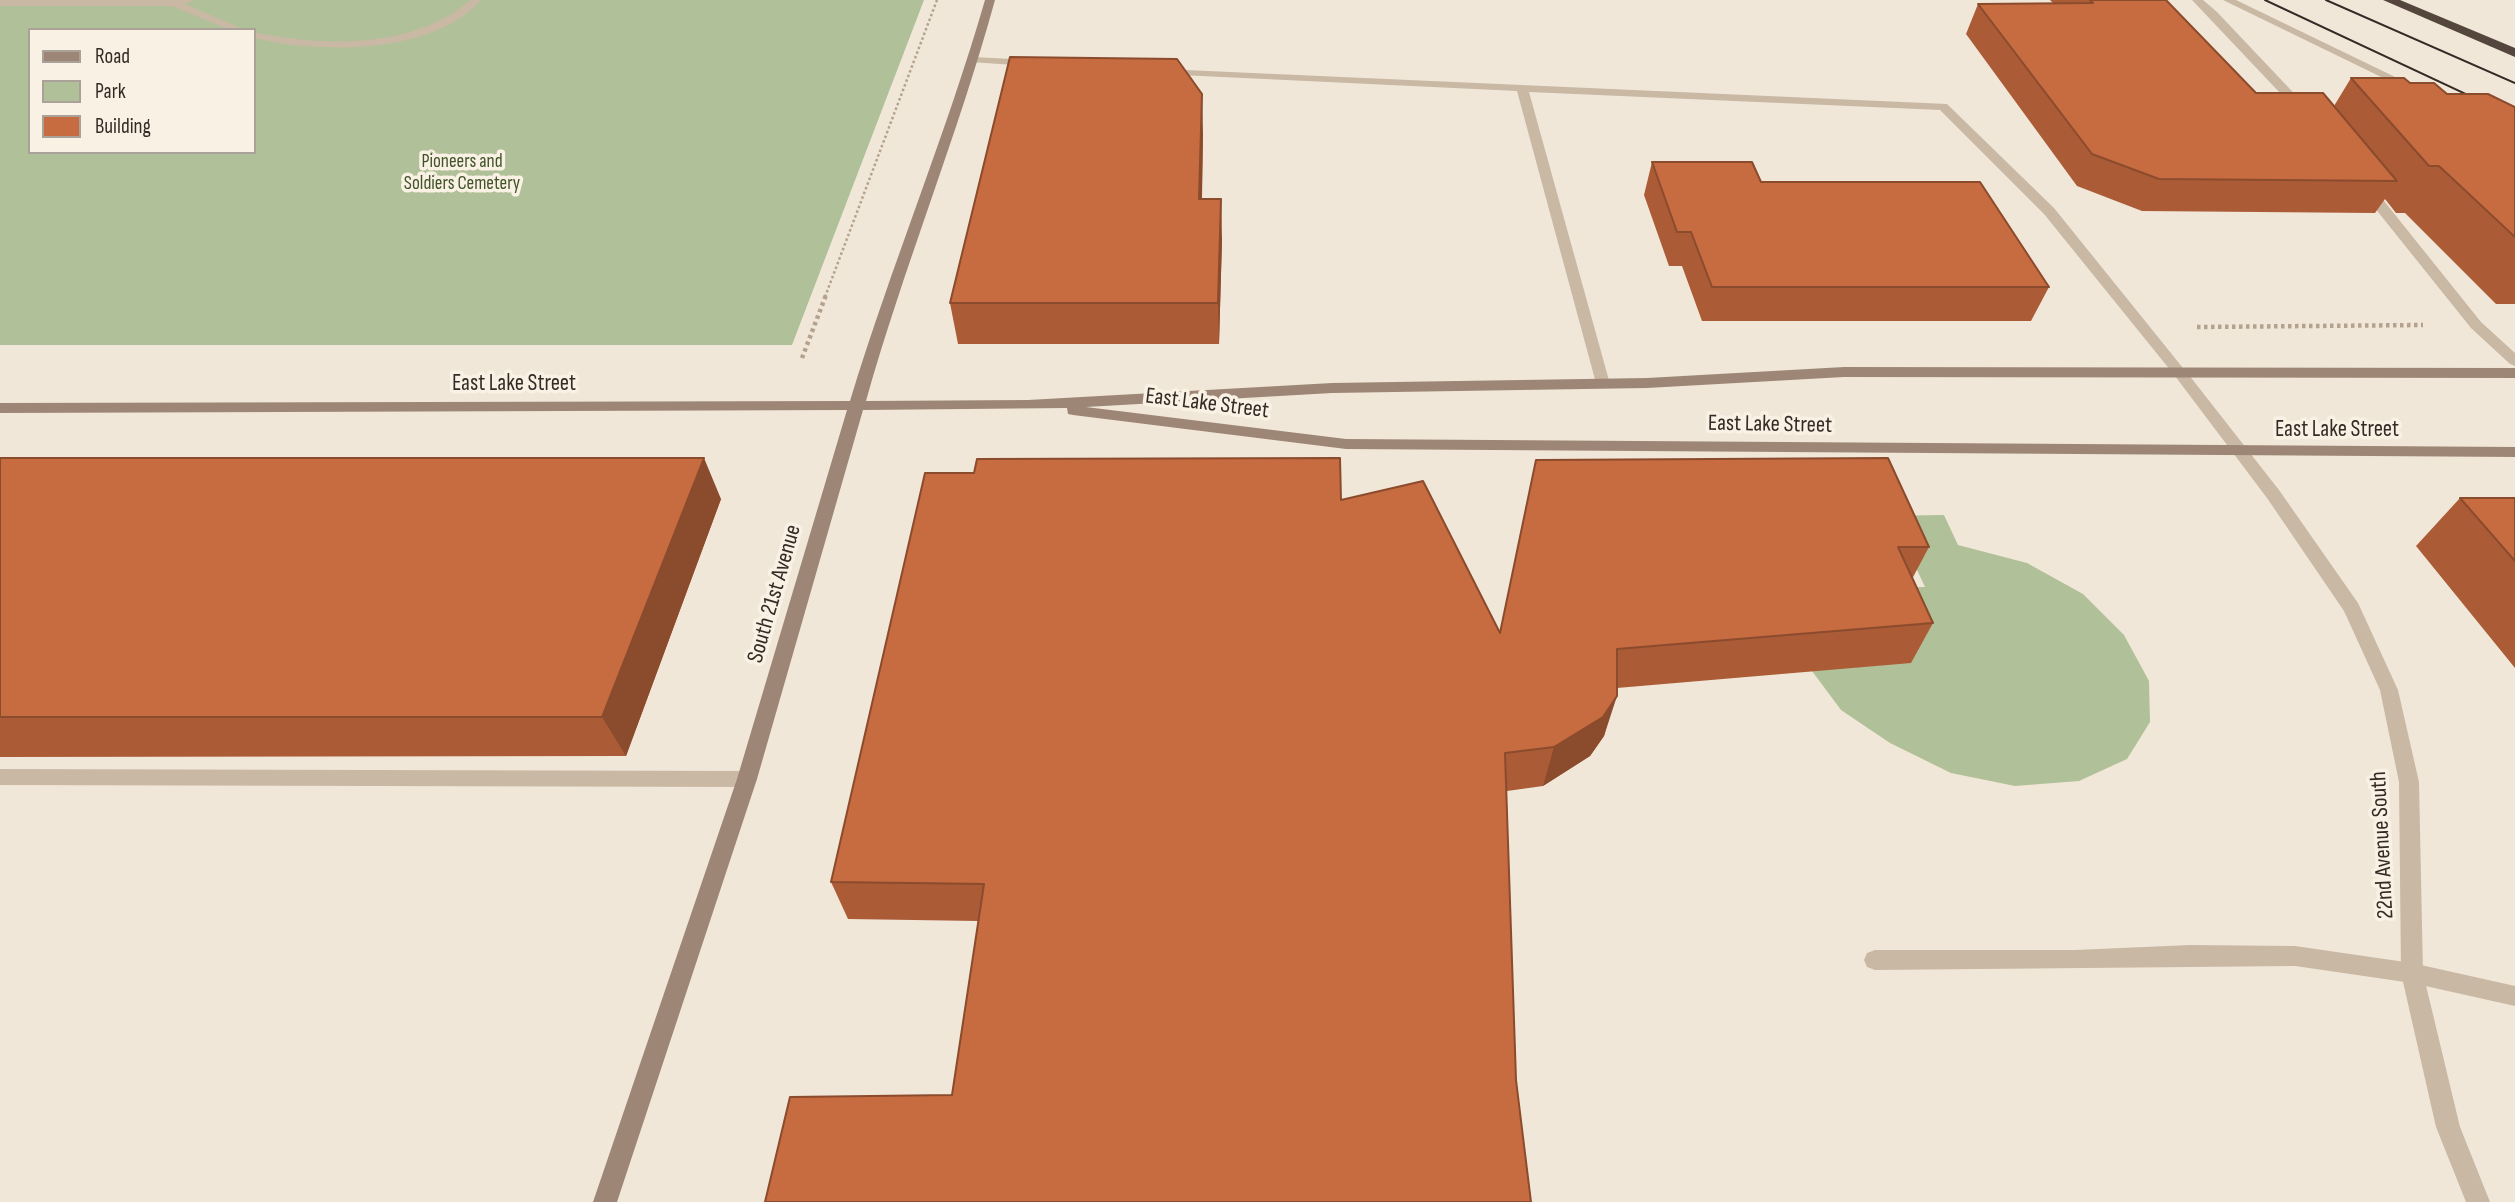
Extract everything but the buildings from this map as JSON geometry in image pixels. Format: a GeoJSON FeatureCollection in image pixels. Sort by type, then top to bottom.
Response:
{"type":"FeatureCollection","features":[{"type":"Feature","properties":{"kind":"highway"},"geometry":{"type":"LineString","coordinates":[[2389,0],[2515,53]]}},
{"type":"Feature","properties":{"kind":"main road","name":"South 21st Avenue"},"geometry":{"type":"LineString","coordinates":[[605,1202],[747,779],[873,349],[973,60],[990,0]]}},
{"type":"Feature","properties":{"kind":"main road","name":"East Lake Street"},"geometry":{"type":"LineString","coordinates":[[0,408],[1027,405],[1332,387],[1602,384],[1844,372],[2515,373]]}},
{"type":"Feature","properties":{"kind":"main road","name":"East Lake Street"},"geometry":{"type":"LineString","coordinates":[[1027,405],[1346,444],[2515,453]]}},
{"type":"Feature","properties":{"kind":"street"},"geometry":{"type":"LineString","coordinates":[[0,3],[173,3],[189,0]]}},
{"type":"Feature","properties":{"kind":"street"},"geometry":{"type":"LineString","coordinates":[[256,36],[268,40],[321,45],[384,39],[450,21],[468,10],[476,0]]}},
{"type":"Feature","properties":{"kind":"street"},"geometry":{"type":"LineString","coordinates":[[2197,0],[2309,114]]}},
{"type":"Feature","properties":{"kind":"street"},"geometry":{"type":"LineString","coordinates":[[2228,0],[2420,92]]}},
{"type":"Feature","properties":{"kind":"street"},"geometry":{"type":"LineString","coordinates":[[173,3],[235,28]]}},
{"type":"Feature","properties":{"kind":"street"},"geometry":{"type":"LineString","coordinates":[[973,60],[1049,65]]}},
{"type":"Feature","properties":{"kind":"street","name":"22nd Avenue South"},"geometry":{"type":"LineString","coordinates":[[1155,72],[1943,107],[2049,211],[2180,373],[2273,494],[2352,608],[2389,690],[2409,782],[2412,973],[2448,1127],[2478,1202]]}},
{"type":"Feature","properties":{"kind":"street"},"geometry":{"type":"LineString","coordinates":[[2380,88],[2397,80]]}},
{"type":"Feature","properties":{"kind":"street"},"geometry":{"type":"LineString","coordinates":[[1522,88],[1602,384]]}},
{"type":"Feature","properties":{"kind":"street"},"geometry":{"type":"LineString","coordinates":[[2354,173],[2476,325],[2515,361]]}},
{"type":"Feature","properties":{"kind":"street"},"geometry":{"type":"LineString","coordinates":[[0,777],[747,779]]}},
{"type":"Feature","properties":{"kind":"street"},"geometry":{"type":"LineString","coordinates":[[1875,960],[2074,960],[2190,955],[2295,957],[2412,973],[2515,996]]}},
{"type":"Feature","properties":{"kind":"path"},"geometry":{"type":"LineString","coordinates":[[802,358],[937,0]]}},
{"type":"Feature","properties":{"kind":"path"},"geometry":{"type":"LineString","coordinates":[[2189,327],[2476,325]]}},
{"type":"Feature","properties":{"kind":"green space","name":"Pioneers and Soldiers Cemetery"},"geometry":{"type":"Polygon","coordinates":[[[0,0],[924,0],[792,345],[0,345],[0,0]]]}},
{"type":"Feature","properties":{"kind":"green space"},"geometry":{"type":"Polygon","coordinates":[[[1944,515],[1958,545],[2027,563],[2083,594],[2124,635],[2149,681],[2150,722],[2127,759],[2079,781],[2015,786],[1951,773],[1890,743],[1841,710],[1812,671],[1877,588],[1925,587],[1906,546],[1876,516],[1944,515]]]}},
{"type":"Feature","properties":{"kind":"tram line"},"geometry":{"type":"LineString","coordinates":[[2265,0],[2515,117]]}},
{"type":"Feature","properties":{"kind":"tram line"},"geometry":{"type":"LineString","coordinates":[[2326,0],[2515,83]]}}]}
